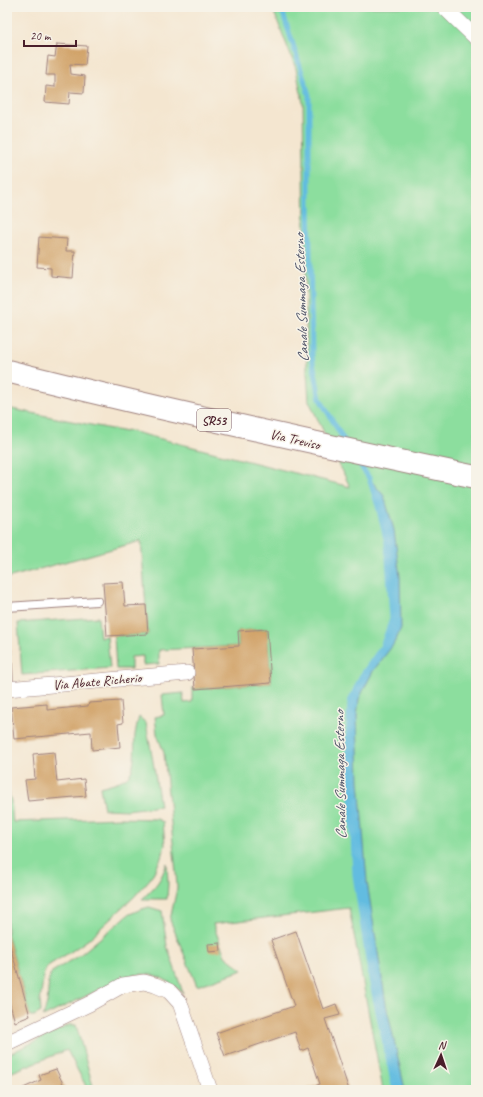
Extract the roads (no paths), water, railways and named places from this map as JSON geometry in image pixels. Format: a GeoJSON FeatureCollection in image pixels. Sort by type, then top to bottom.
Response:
{"type":"FeatureCollection","features":[{"type":"Feature","properties":{"kind":"main road","name":"Via Treviso"},"geometry":{"type":"LineString","coordinates":[[7,371],[114,398],[313,443],[476,477]]}},
{"type":"Feature","properties":{"kind":"main road","name":"Via Treviso"},"geometry":{"type":"LineString","coordinates":[[7,382],[114,398]]}},
{"type":"Feature","properties":{"kind":"street"},"geometry":{"type":"LineString","coordinates":[[444,7],[476,38]]}},
{"type":"Feature","properties":{"kind":"street","name":"Via Abate Richerio"},"geometry":{"type":"LineString","coordinates":[[8,688],[187,673]]}},
{"type":"Feature","properties":{"kind":"street"},"geometry":{"type":"LineString","coordinates":[[7,1043],[89,1004],[123,985],[144,982],[168,991],[180,1003],[210,1090]]}},
{"type":"Feature","properties":{"kind":"lane"},"geometry":{"type":"LineString","coordinates":[[7,607],[97,602]]}},
{"type":"Feature","properties":{"kind":"lane"},"geometry":{"type":"LineString","coordinates":[[7,648],[8,688]]}},
{"type":"Feature","properties":{"kind":"water"},"geometry":{"type":"Polygon","coordinates":[[[369,478],[384,496],[394,530],[400,577],[401,628],[393,645],[373,671],[359,699],[357,716],[359,781],[367,882],[386,1004],[405,1090],[395,1090],[371,979],[355,875],[348,740],[350,702],[361,677],[382,647],[392,619],[387,543],[378,506],[369,478]]]}},
{"type":"Feature","properties":{"kind":"waterway","name":"Canale Summaga Esterno"},"geometry":{"type":"LineString","coordinates":[[281,7],[309,95],[309,203],[312,357],[320,399],[345,442]]}},
{"type":"Feature","properties":{"kind":"waterway","name":"Canale Summaga Esterno"},"geometry":{"type":"LineString","coordinates":[[356,459],[369,478],[378,506],[387,543],[392,619],[382,647],[361,677],[350,702],[348,740],[355,875],[371,979],[395,1090]]}}]}
